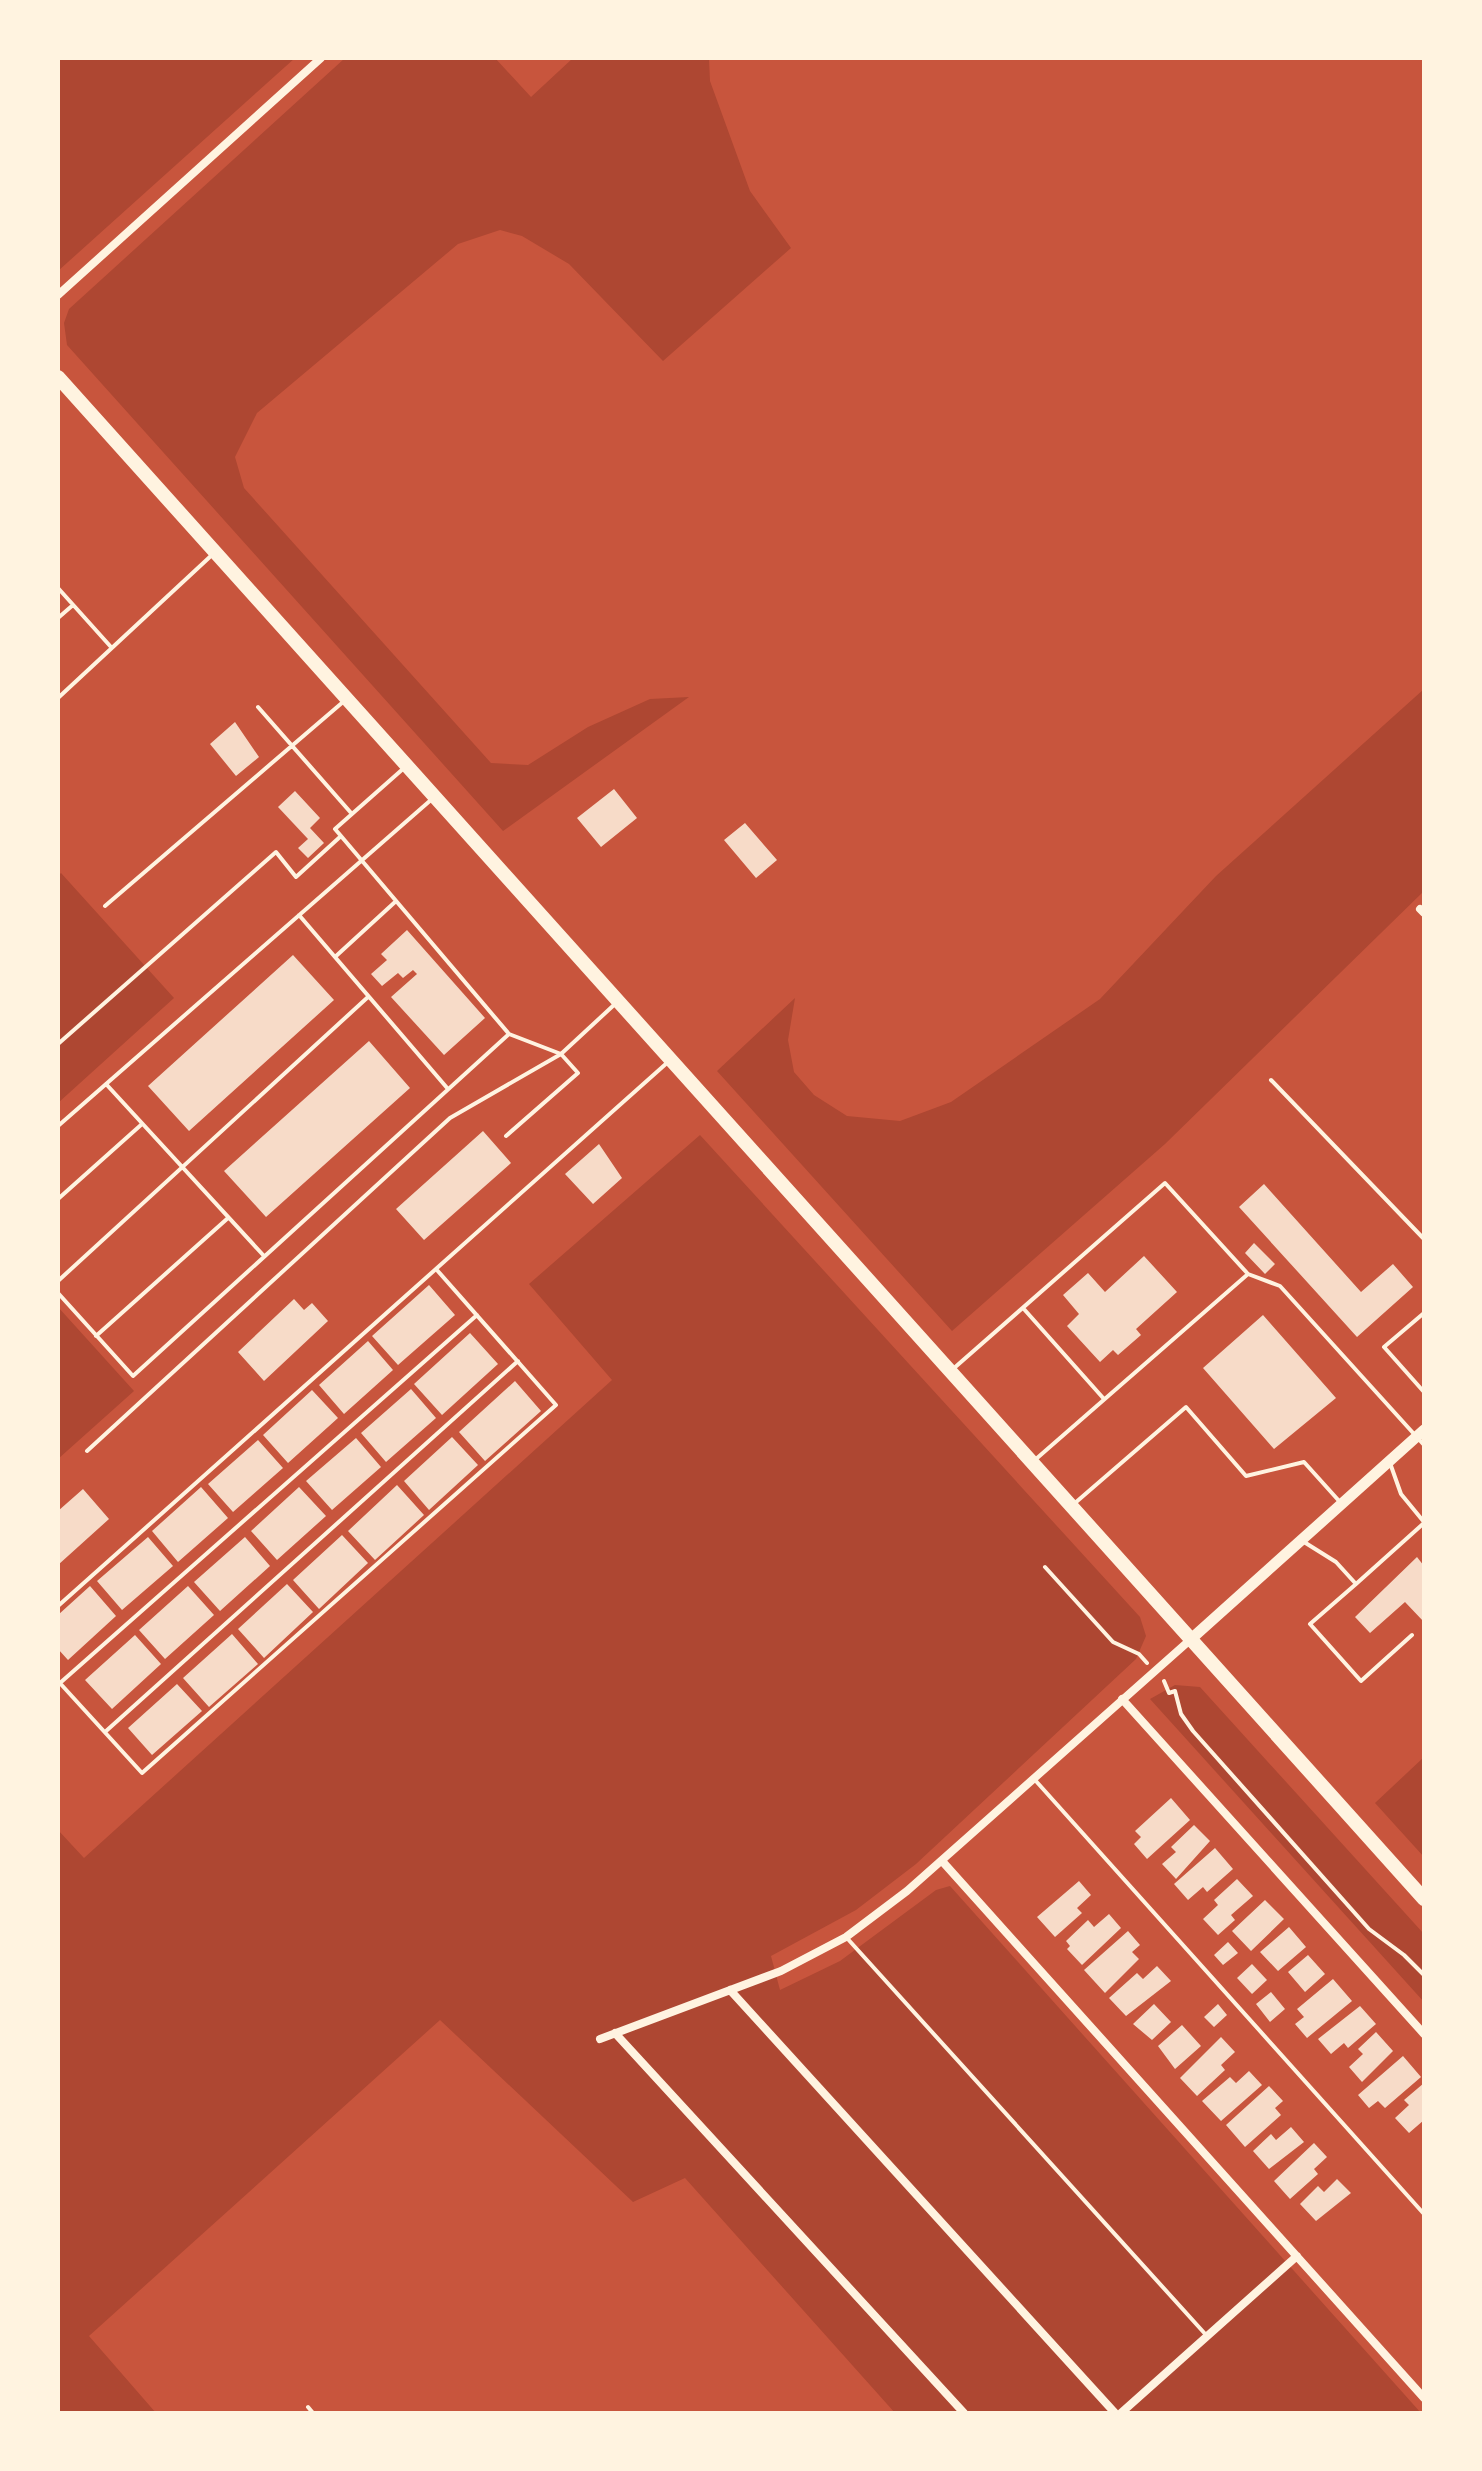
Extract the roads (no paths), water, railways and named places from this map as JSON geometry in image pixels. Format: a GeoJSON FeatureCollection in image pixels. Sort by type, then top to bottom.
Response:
{"type":"FeatureCollection","features":[{"type":"Feature","properties":{"kind":"main road"},"geometry":{"type":"LineString","coordinates":[[58,377],[1424,1899]]}},
{"type":"Feature","properties":{"kind":"street"},"geometry":{"type":"LineString","coordinates":[[58,295],[321,58]]}},
{"type":"Feature","properties":{"kind":"street"},"geometry":{"type":"LineString","coordinates":[[600,2039],[781,1971],[846,1937],[942,1861],[1389,1461],[1421,1437]]}},
{"type":"Feature","properties":{"kind":"street"},"geometry":{"type":"LineString","coordinates":[[1122,1699],[1424,2034]]}},
{"type":"Feature","properties":{"kind":"street"},"geometry":{"type":"LineString","coordinates":[[942,1861],[1424,2398]]}},
{"type":"Feature","properties":{"kind":"street"},"geometry":{"type":"LineString","coordinates":[[730,1990],[1105,2406],[1115,2413]]}},
{"type":"Feature","properties":{"kind":"street"},"geometry":{"type":"LineString","coordinates":[[615,2033],[964,2413]]}},
{"type":"Feature","properties":{"kind":"street"},"geometry":{"type":"LineString","coordinates":[[1121,2413],[1297,2256]]}},
{"type":"Feature","properties":{"kind":"lane"},"geometry":{"type":"LineString","coordinates":[[58,698],[215,553]]}},
{"type":"Feature","properties":{"kind":"lane"},"geometry":{"type":"LineString","coordinates":[[58,588],[111,647]]}},
{"type":"Feature","properties":{"kind":"lane"},"geometry":{"type":"LineString","coordinates":[[58,618],[73,605]]}},
{"type":"Feature","properties":{"kind":"lane"},"geometry":{"type":"LineString","coordinates":[[105,906],[346,699]]}},
{"type":"Feature","properties":{"kind":"lane"},"geometry":{"type":"LineString","coordinates":[[258,707],[352,814]]}},
{"type":"Feature","properties":{"kind":"lane"},"geometry":{"type":"LineString","coordinates":[[406,766],[335,829],[509,1034],[561,1054],[578,1073],[506,1136]]}},
{"type":"Feature","properties":{"kind":"lane"},"geometry":{"type":"LineString","coordinates":[[58,1126],[434,797]]}},
{"type":"Feature","properties":{"kind":"lane"},"geometry":{"type":"LineString","coordinates":[[58,1044],[276,852],[296,877],[341,836]]}},
{"type":"Feature","properties":{"kind":"lane"},"geometry":{"type":"LineString","coordinates":[[334,957],[395,902]]}},
{"type":"Feature","properties":{"kind":"lane"},"geometry":{"type":"LineString","coordinates":[[299,915],[448,1089]]}},
{"type":"Feature","properties":{"kind":"lane"},"geometry":{"type":"LineString","coordinates":[[58,1281],[368,997]]}},
{"type":"Feature","properties":{"kind":"lane"},"geometry":{"type":"LineString","coordinates":[[87,1451],[450,1118],[561,1054],[617,1002]]}},
{"type":"Feature","properties":{"kind":"lane"},"geometry":{"type":"LineString","coordinates":[[58,1293],[133,1376],[509,1034]]}},
{"type":"Feature","properties":{"kind":"lane"},"geometry":{"type":"LineString","coordinates":[[58,1606],[670,1060]]}},
{"type":"Feature","properties":{"kind":"lane"},"geometry":{"type":"LineString","coordinates":[[1271,1080],[1424,1239]]}},
{"type":"Feature","properties":{"kind":"lane"},"geometry":{"type":"LineString","coordinates":[[106,1084],[264,1256]]}},
{"type":"Feature","properties":{"kind":"lane"},"geometry":{"type":"LineString","coordinates":[[58,1199],[142,1124]]}},
{"type":"Feature","properties":{"kind":"lane"},"geometry":{"type":"LineString","coordinates":[[949,1373],[1165,1183],[1248,1274],[1280,1286],[1421,1437]]}},
{"type":"Feature","properties":{"kind":"lane"},"geometry":{"type":"LineString","coordinates":[[96,1336],[228,1218]]}},
{"type":"Feature","properties":{"kind":"lane"},"geometry":{"type":"LineString","coordinates":[[436,1269],[477,1315],[518,1361],[556,1405],[142,1773],[59,1682],[477,1315]]}},
{"type":"Feature","properties":{"kind":"lane"},"geometry":{"type":"LineString","coordinates":[[1031,1464],[1248,1274]]}},
{"type":"Feature","properties":{"kind":"lane"},"geometry":{"type":"LineString","coordinates":[[1023,1308],[1105,1399]]}},
{"type":"Feature","properties":{"kind":"lane"},"geometry":{"type":"LineString","coordinates":[[1424,1313],[1384,1347],[1424,1392]]}},
{"type":"Feature","properties":{"kind":"lane"},"geometry":{"type":"LineString","coordinates":[[105,1732],[518,1361]]}},
{"type":"Feature","properties":{"kind":"lane"},"geometry":{"type":"LineString","coordinates":[[1070,1507],[1186,1407],[1246,1476],[1304,1462],[1342,1504]]}},
{"type":"Feature","properties":{"kind":"lane"},"geometry":{"type":"LineString","coordinates":[[1389,1461],[1401,1494],[1424,1522],[1310,1624],[1361,1681],[1412,1635]]}},
{"type":"Feature","properties":{"kind":"lane"},"geometry":{"type":"LineString","coordinates":[[1302,1540],[1336,1562],[1356,1584]]}},
{"type":"Feature","properties":{"kind":"lane"},"geometry":{"type":"LineString","coordinates":[[1033,1779],[1424,2214]]}},
{"type":"Feature","properties":{"kind":"lane"},"geometry":{"type":"LineString","coordinates":[[846,1937],[1207,2336]]}},
{"type":"Feature","properties":{"kind":"lane"},"geometry":{"type":"LineString","coordinates":[[308,2407],[313,2413]]}}]}
